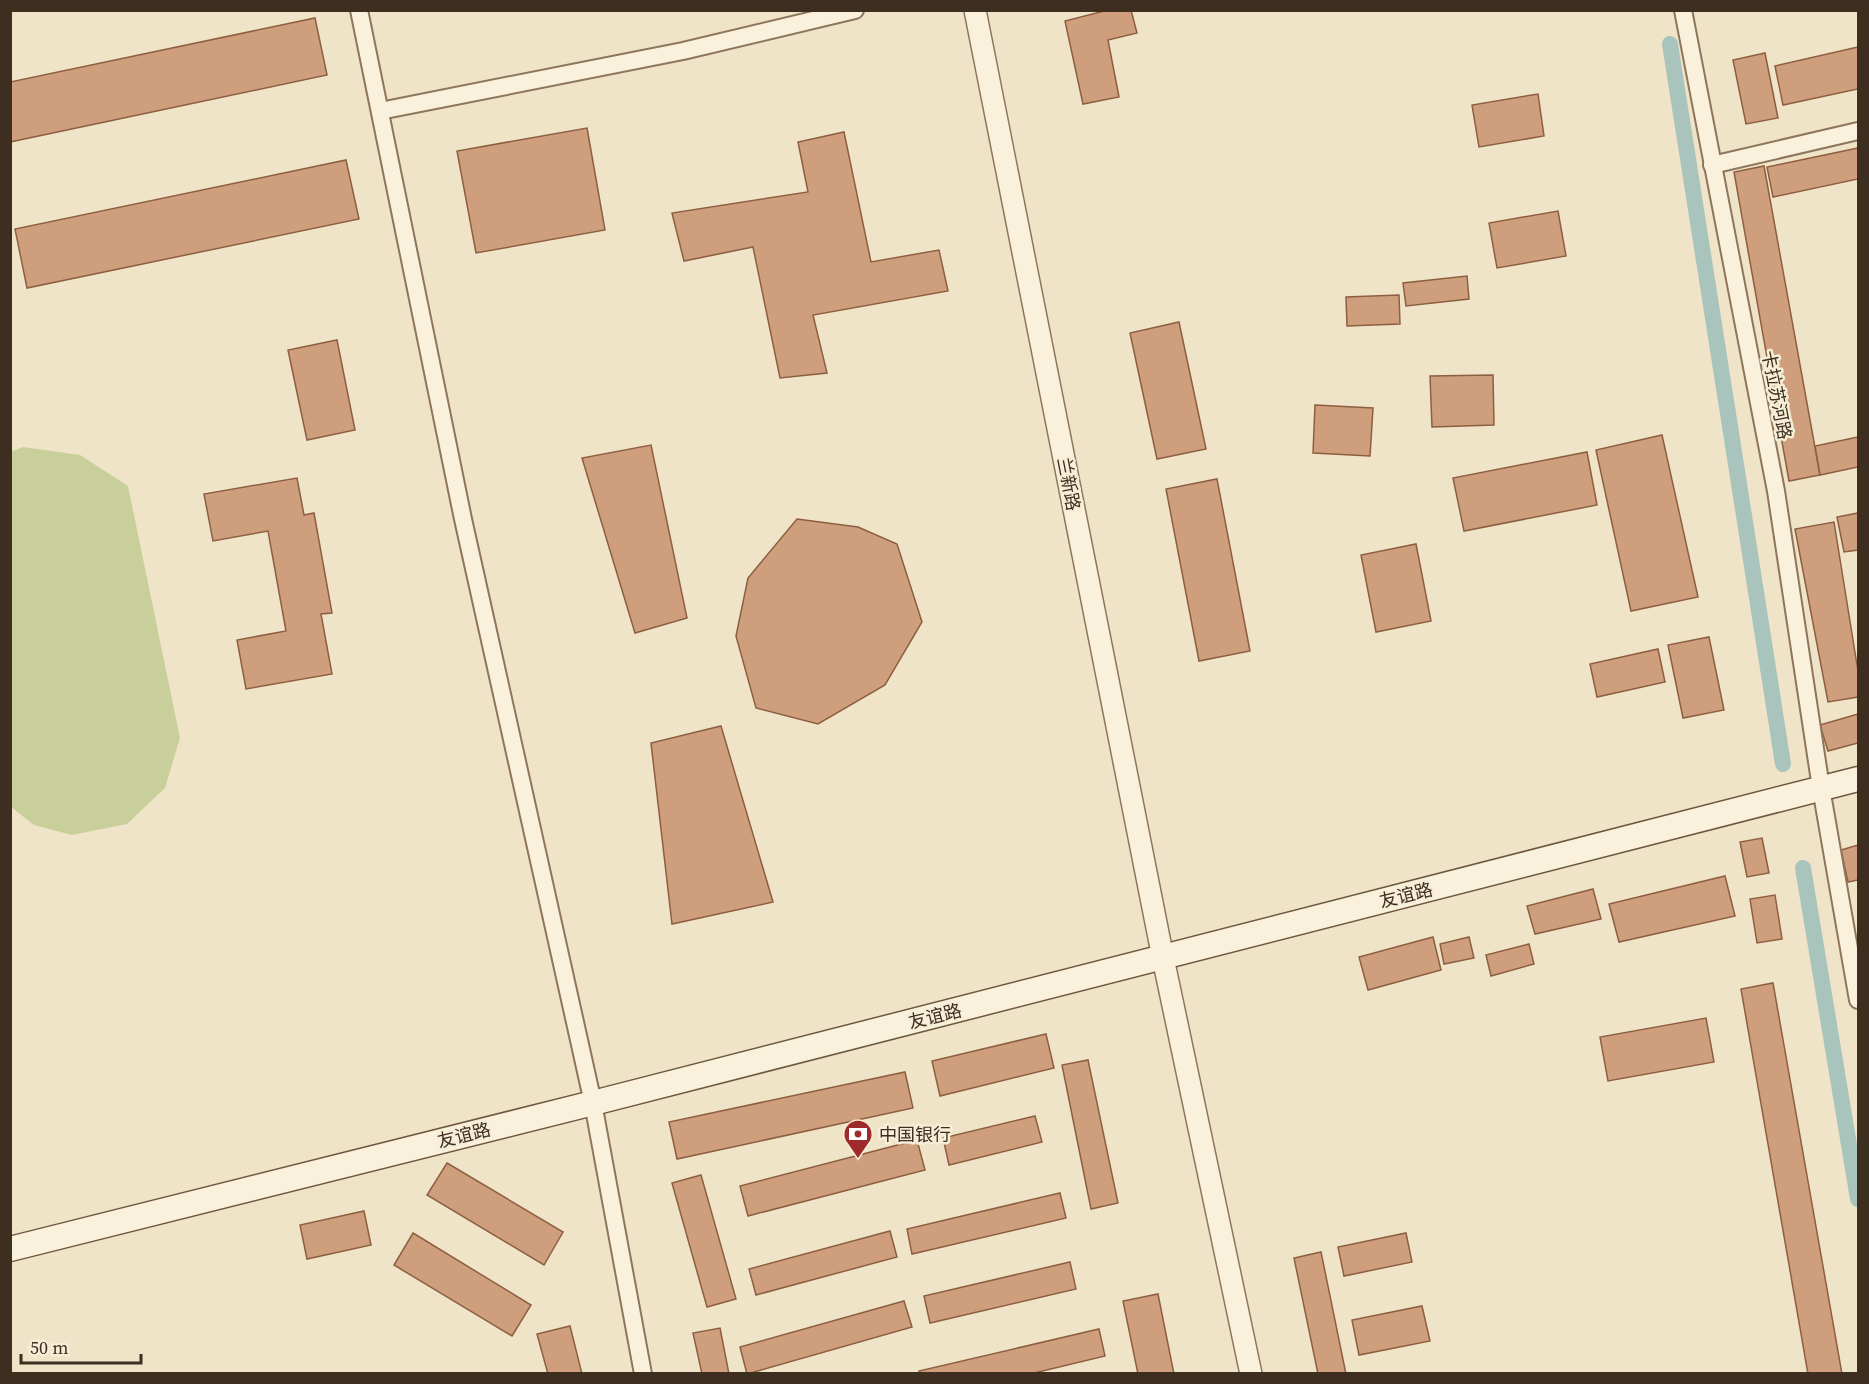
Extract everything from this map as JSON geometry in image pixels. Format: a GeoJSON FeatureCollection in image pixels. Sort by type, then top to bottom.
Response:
{"type":"FeatureCollection","features":[{"type":"Feature","properties":{"kind":"main road","name":"友谊路"},"geometry":{"type":"LineString","coordinates":[[10,1249],[1163,958],[1858,778]]}},
{"type":"Feature","properties":{"kind":"street"},"geometry":{"type":"LineString","coordinates":[[359,10],[463,519],[593,1103],[643,1374]]}},
{"type":"Feature","properties":{"kind":"street"},"geometry":{"type":"LineString","coordinates":[[380,111],[683,51],[855,10]]}},
{"type":"Feature","properties":{"kind":"street","name":"兰新路"},"geometry":{"type":"LineString","coordinates":[[975,10],[1163,958],[1251,1374]]}},
{"type":"Feature","properties":{"kind":"street","name":"卡拉苏河路"},"geometry":{"type":"LineString","coordinates":[[1683,10],[1776,490],[1821,788],[1858,1000]]}},
{"type":"Feature","properties":{"kind":"street"},"geometry":{"type":"LineString","coordinates":[[1712,165],[1858,131]]}},
{"type":"Feature","properties":{"kind":"green space"},"geometry":{"type":"Polygon","coordinates":[[[23,447],[80,455],[128,486],[180,738],[165,788],[127,824],[72,835],[34,825],[11,807],[10,452],[23,447]]]}},
{"type":"Feature","properties":{"kind":"building"},"geometry":{"type":"Polygon","coordinates":[[[1108,10],[1131,10],[1137,33],[1108,40],[1119,97],[1083,104],[1065,21],[1108,10]]]}},
{"type":"Feature","properties":{"kind":"building"},"geometry":{"type":"Polygon","coordinates":[[[315,18],[327,75],[10,142],[10,82],[315,18]]]}},
{"type":"Feature","properties":{"kind":"building"},"geometry":{"type":"Polygon","coordinates":[[[1858,47],[1858,89],[1783,105],[1775,66],[1858,47]]]}},
{"type":"Feature","properties":{"kind":"building"},"geometry":{"type":"Polygon","coordinates":[[[1765,53],[1778,118],[1746,124],[1733,60],[1765,53]]]}},
{"type":"Feature","properties":{"kind":"building"},"geometry":{"type":"Polygon","coordinates":[[[1538,94],[1544,136],[1479,147],[1472,105],[1538,94]]]}},
{"type":"Feature","properties":{"kind":"building"},"geometry":{"type":"Polygon","coordinates":[[[587,128],[605,230],[476,253],[457,151],[587,128]]]}},
{"type":"Feature","properties":{"kind":"building"},"geometry":{"type":"Polygon","coordinates":[[[844,132],[871,262],[939,250],[948,291],[813,315],[827,373],[780,378],[753,247],[684,261],[672,213],[808,192],[798,142],[844,132]]]}},
{"type":"Feature","properties":{"kind":"building"},"geometry":{"type":"Polygon","coordinates":[[[1858,148],[1858,179],[1773,197],[1767,167],[1858,148]]]}},
{"type":"Feature","properties":{"kind":"building"},"geometry":{"type":"Polygon","coordinates":[[[346,160],[359,219],[27,288],[15,229],[346,160]]]}},
{"type":"Feature","properties":{"kind":"building"},"geometry":{"type":"Polygon","coordinates":[[[1764,166],[1820,475],[1789,481],[1734,172],[1764,166]]]}},
{"type":"Feature","properties":{"kind":"building"},"geometry":{"type":"Polygon","coordinates":[[[1558,211],[1566,256],[1497,268],[1489,223],[1558,211]]]}},
{"type":"Feature","properties":{"kind":"building"},"geometry":{"type":"Polygon","coordinates":[[[1467,276],[1469,299],[1406,306],[1403,283],[1467,276]]]}},
{"type":"Feature","properties":{"kind":"building"},"geometry":{"type":"Polygon","coordinates":[[[1399,295],[1400,324],[1347,326],[1346,297],[1399,295]]]}},
{"type":"Feature","properties":{"kind":"building"},"geometry":{"type":"Polygon","coordinates":[[[1179,322],[1206,449],[1157,459],[1130,333],[1179,322]]]}},
{"type":"Feature","properties":{"kind":"building"},"geometry":{"type":"Polygon","coordinates":[[[337,340],[355,430],[307,440],[288,350],[337,340]]]}},
{"type":"Feature","properties":{"kind":"building"},"geometry":{"type":"Polygon","coordinates":[[[1493,375],[1494,425],[1432,427],[1430,376],[1493,375]]]}},
{"type":"Feature","properties":{"kind":"building"},"geometry":{"type":"Polygon","coordinates":[[[1315,405],[1373,408],[1370,456],[1313,453],[1315,405]]]}},
{"type":"Feature","properties":{"kind":"building"},"geometry":{"type":"Polygon","coordinates":[[[1662,435],[1698,597],[1631,611],[1596,450],[1662,435]]]}},
{"type":"Feature","properties":{"kind":"building"},"geometry":{"type":"Polygon","coordinates":[[[1858,437],[1858,467],[1820,475],[1815,446],[1858,437]]]}},
{"type":"Feature","properties":{"kind":"building"},"geometry":{"type":"Polygon","coordinates":[[[651,445],[687,618],[635,633],[582,458],[651,445]]]}},
{"type":"Feature","properties":{"kind":"building"},"geometry":{"type":"Polygon","coordinates":[[[1587,452],[1597,505],[1464,531],[1453,478],[1587,452]]]}},
{"type":"Feature","properties":{"kind":"building"},"geometry":{"type":"Polygon","coordinates":[[[297,478],[304,515],[314,513],[332,613],[321,614],[332,674],[246,689],[237,640],[286,631],[268,531],[213,541],[204,494],[297,478]]]}},
{"type":"Feature","properties":{"kind":"building"},"geometry":{"type":"Polygon","coordinates":[[[1217,479],[1250,651],[1199,661],[1166,489],[1217,479]]]}},
{"type":"Feature","properties":{"kind":"building"},"geometry":{"type":"Polygon","coordinates":[[[1858,513],[1858,550],[1844,552],[1837,517],[1858,513]]]}},
{"type":"Feature","properties":{"kind":"building"},"geometry":{"type":"Polygon","coordinates":[[[797,519],[858,527],[897,544],[922,622],[885,685],[818,724],[756,708],[736,636],[748,578],[797,519]]]}},
{"type":"Feature","properties":{"kind":"building"},"geometry":{"type":"Polygon","coordinates":[[[1834,522],[1858,671],[1858,697],[1828,702],[1795,529],[1834,522]]]}},
{"type":"Feature","properties":{"kind":"building"},"geometry":{"type":"Polygon","coordinates":[[[1416,544],[1431,621],[1376,632],[1361,555],[1416,544]]]}},
{"type":"Feature","properties":{"kind":"building"},"geometry":{"type":"Polygon","coordinates":[[[1709,637],[1724,710],[1683,718],[1668,645],[1709,637]]]}},
{"type":"Feature","properties":{"kind":"building"},"geometry":{"type":"Polygon","coordinates":[[[1658,649],[1665,682],[1597,697],[1590,664],[1658,649]]]}},
{"type":"Feature","properties":{"kind":"building"},"geometry":{"type":"Polygon","coordinates":[[[1858,714],[1858,743],[1828,751],[1820,725],[1858,714]]]}},
{"type":"Feature","properties":{"kind":"building"},"geometry":{"type":"Polygon","coordinates":[[[721,726],[773,902],[672,924],[651,743],[721,726]]]}},
{"type":"Feature","properties":{"kind":"building"},"geometry":{"type":"Polygon","coordinates":[[[1762,838],[1769,873],[1747,877],[1740,842],[1762,838]]]}},
{"type":"Feature","properties":{"kind":"building"},"geometry":{"type":"Polygon","coordinates":[[[1858,845],[1858,880],[1848,882],[1841,850],[1858,845]]]}},
{"type":"Feature","properties":{"kind":"building"},"geometry":{"type":"Polygon","coordinates":[[[1725,876],[1735,916],[1619,942],[1609,904],[1725,876]]]}},
{"type":"Feature","properties":{"kind":"building"},"geometry":{"type":"Polygon","coordinates":[[[1593,889],[1601,919],[1535,934],[1527,906],[1593,889]]]}},
{"type":"Feature","properties":{"kind":"building"},"geometry":{"type":"Polygon","coordinates":[[[1775,895],[1782,939],[1757,943],[1750,899],[1775,895]]]}},
{"type":"Feature","properties":{"kind":"building"},"geometry":{"type":"Polygon","coordinates":[[[1433,937],[1441,970],[1368,990],[1359,957],[1433,937]]]}},
{"type":"Feature","properties":{"kind":"building"},"geometry":{"type":"Polygon","coordinates":[[[1469,937],[1474,958],[1444,964],[1440,944],[1469,937]]]}},
{"type":"Feature","properties":{"kind":"building"},"geometry":{"type":"Polygon","coordinates":[[[1529,944],[1534,964],[1491,976],[1486,955],[1529,944]]]}},
{"type":"Feature","properties":{"kind":"building"},"geometry":{"type":"Polygon","coordinates":[[[1773,983],[1842,1374],[1808,1374],[1741,989],[1773,983]]]}},
{"type":"Feature","properties":{"kind":"building"},"geometry":{"type":"Polygon","coordinates":[[[1706,1018],[1714,1062],[1608,1081],[1600,1037],[1706,1018]]]}},
{"type":"Feature","properties":{"kind":"building"},"geometry":{"type":"Polygon","coordinates":[[[1046,1034],[1054,1068],[940,1096],[932,1061],[1046,1034]]]}},
{"type":"Feature","properties":{"kind":"building"},"geometry":{"type":"Polygon","coordinates":[[[1088,1060],[1118,1203],[1091,1209],[1062,1065],[1088,1060]]]}},
{"type":"Feature","properties":{"kind":"building"},"geometry":{"type":"Polygon","coordinates":[[[905,1072],[913,1108],[677,1159],[669,1122],[905,1072]]]}},
{"type":"Feature","properties":{"kind":"building"},"geometry":{"type":"Polygon","coordinates":[[[1035,1116],[1042,1142],[949,1165],[943,1138],[1035,1116]]]}},
{"type":"Feature","properties":{"kind":"building"},"geometry":{"type":"Polygon","coordinates":[[[917,1140],[925,1170],[748,1216],[740,1186],[917,1140]]]}},
{"type":"Feature","properties":{"kind":"building"},"geometry":{"type":"Polygon","coordinates":[[[447,1163],[563,1232],[544,1265],[427,1195],[447,1163]]]}},
{"type":"Feature","properties":{"kind":"building"},"geometry":{"type":"Polygon","coordinates":[[[701,1175],[736,1299],[707,1307],[672,1183],[701,1175]]]}},
{"type":"Feature","properties":{"kind":"building"},"geometry":{"type":"Polygon","coordinates":[[[1060,1193],[1066,1218],[912,1254],[907,1229],[1060,1193]]]}},
{"type":"Feature","properties":{"kind":"building"},"geometry":{"type":"Polygon","coordinates":[[[364,1211],[371,1245],[307,1259],[300,1225],[364,1211]]]}},
{"type":"Feature","properties":{"kind":"building"},"geometry":{"type":"Polygon","coordinates":[[[890,1231],[897,1257],[756,1295],[749,1269],[890,1231]]]}},
{"type":"Feature","properties":{"kind":"building"},"geometry":{"type":"Polygon","coordinates":[[[413,1233],[531,1305],[512,1336],[394,1265],[413,1233]]]}},
{"type":"Feature","properties":{"kind":"building"},"geometry":{"type":"Polygon","coordinates":[[[1406,1233],[1412,1262],[1344,1276],[1338,1247],[1406,1233]]]}},
{"type":"Feature","properties":{"kind":"building"},"geometry":{"type":"Polygon","coordinates":[[[1321,1252],[1346,1374],[1318,1374],[1294,1258],[1321,1252]]]}},
{"type":"Feature","properties":{"kind":"building"},"geometry":{"type":"Polygon","coordinates":[[[1070,1262],[1076,1289],[930,1323],[924,1296],[1070,1262]]]}},
{"type":"Feature","properties":{"kind":"building"},"geometry":{"type":"Polygon","coordinates":[[[1158,1294],[1174,1374],[1138,1374],[1123,1301],[1158,1294]]]}},
{"type":"Feature","properties":{"kind":"building"},"geometry":{"type":"Polygon","coordinates":[[[904,1301],[912,1327],[747,1374],[740,1347],[904,1301]]]}},
{"type":"Feature","properties":{"kind":"building"},"geometry":{"type":"Polygon","coordinates":[[[1422,1306],[1430,1341],[1359,1355],[1352,1320],[1422,1306]]]}},
{"type":"Feature","properties":{"kind":"building"},"geometry":{"type":"Polygon","coordinates":[[[570,1326],[582,1374],[548,1374],[537,1334],[570,1326]]]}},
{"type":"Feature","properties":{"kind":"building"},"geometry":{"type":"Polygon","coordinates":[[[720,1328],[729,1374],[702,1374],[693,1333],[720,1328]]]}},
{"type":"Feature","properties":{"kind":"building"},"geometry":{"type":"Polygon","coordinates":[[[1099,1329],[1105,1356],[1030,1374],[920,1374],[919,1371],[1099,1329]]]}},
{"type":"Feature","properties":{"kind":"waterway"},"geometry":{"type":"LineString","coordinates":[[1670,44],[1783,764]]}},
{"type":"Feature","properties":{"kind":"waterway"},"geometry":{"type":"LineString","coordinates":[[1803,868],[1858,1199]]}},
{"type":"Feature","properties":{"kind":"place","name":"中国银行"},"geometry":{"type":"Point","coordinates":[858,1160]}}]}
